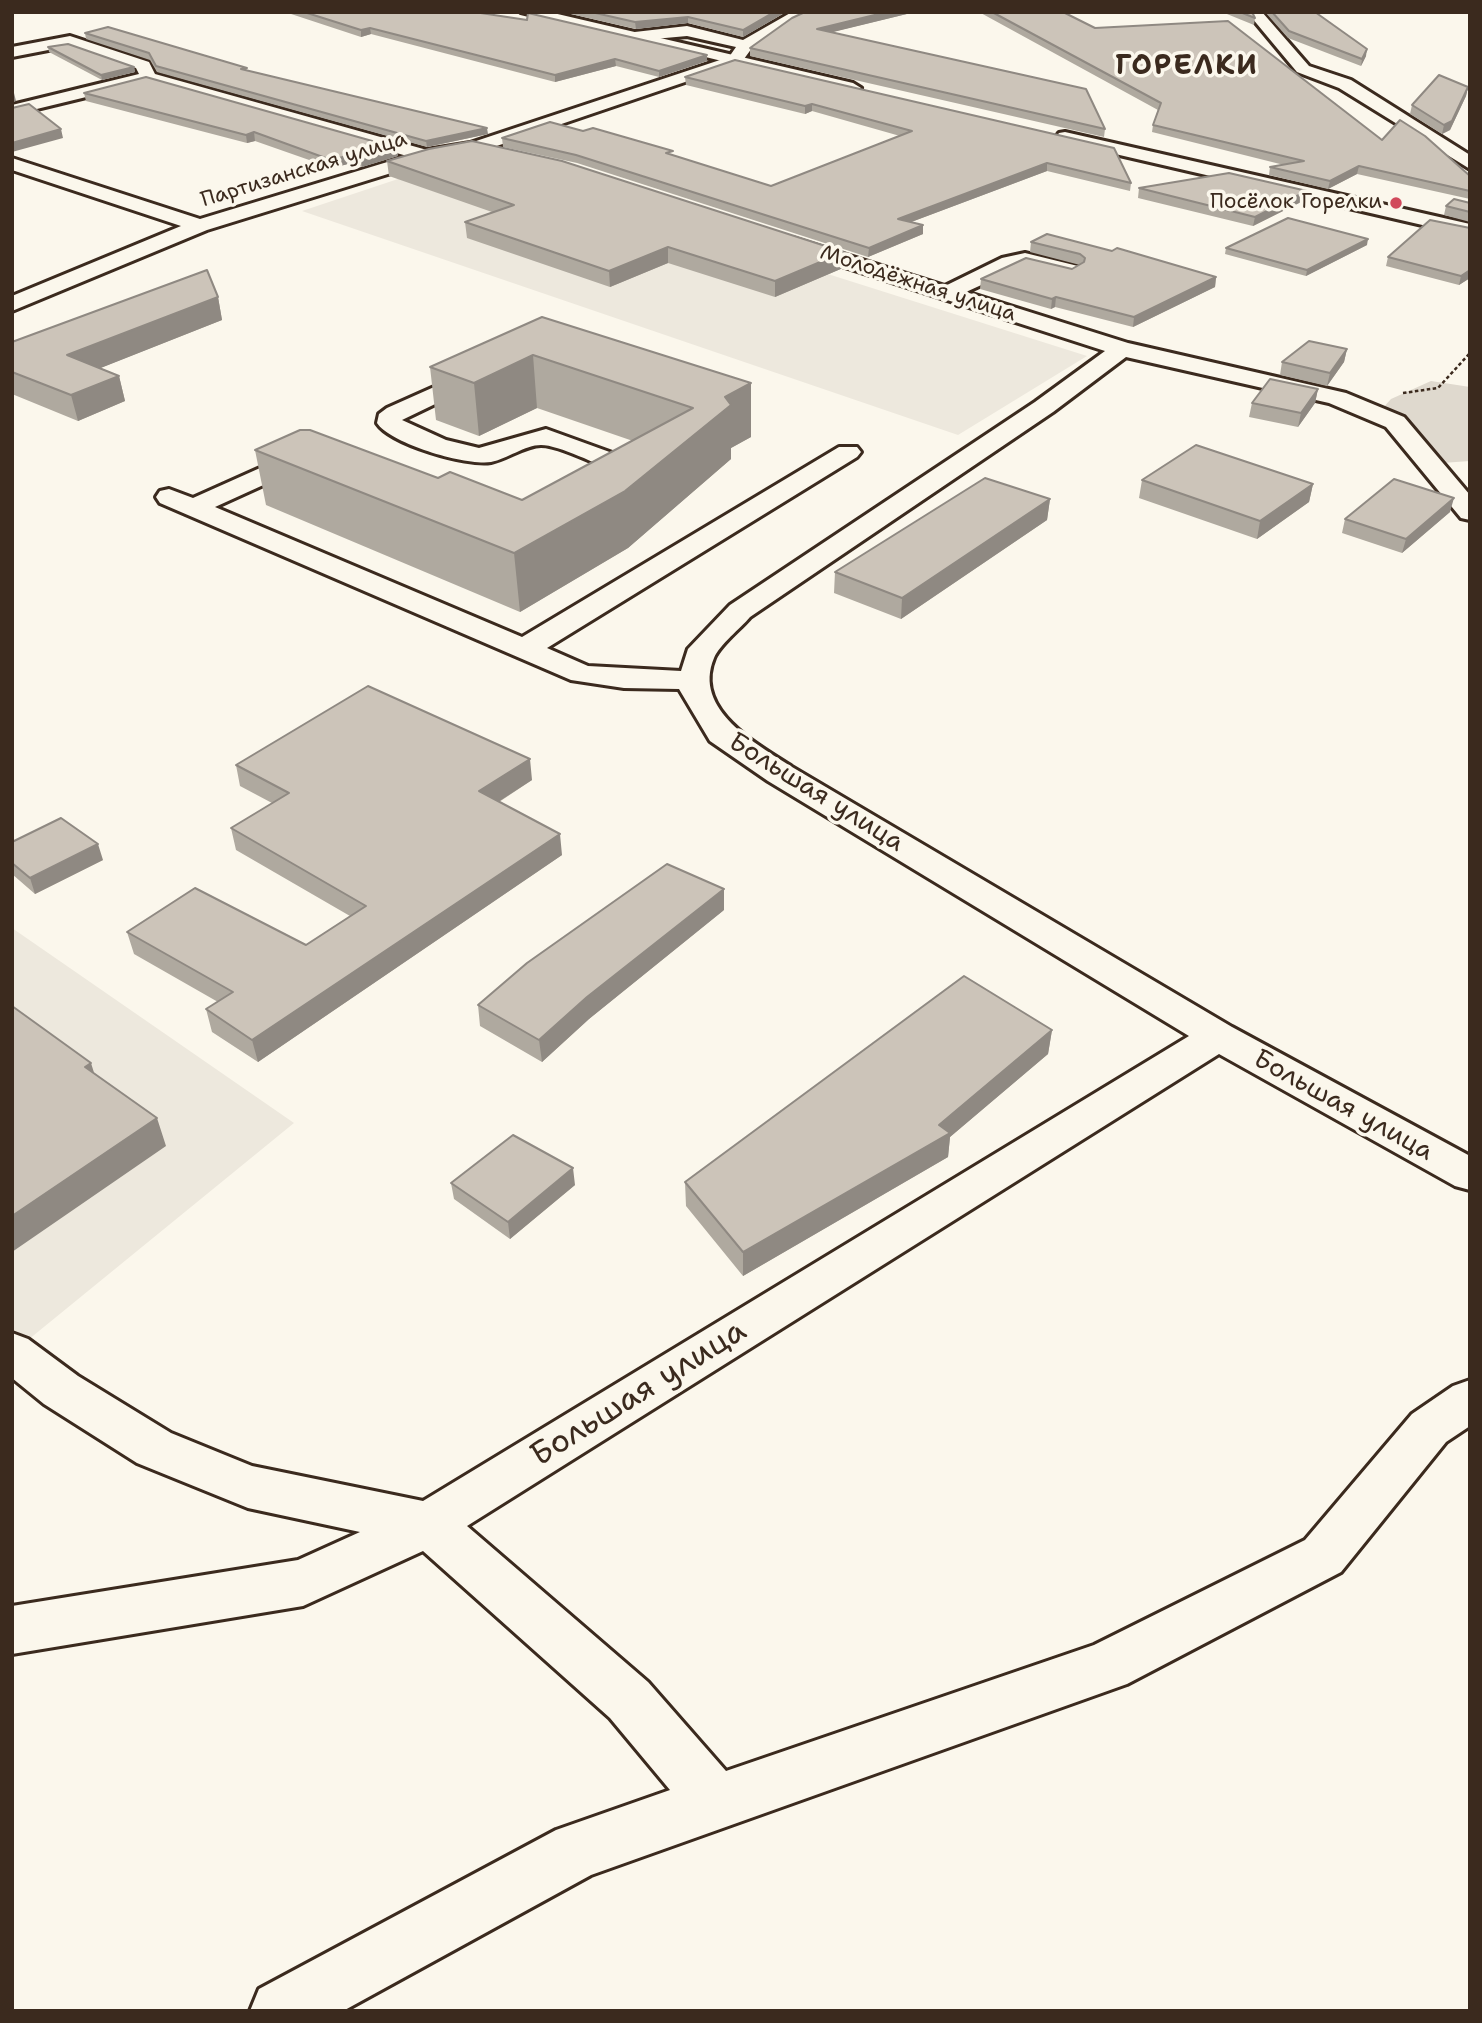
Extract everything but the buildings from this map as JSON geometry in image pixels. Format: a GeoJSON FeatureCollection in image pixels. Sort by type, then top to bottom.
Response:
{"type":"FeatureCollection","features":[{"type":"Feature","properties":{"kind":"street"},"geometry":{"type":"LineString","coordinates":[[528,12],[632,36],[687,31],[741,53],[870,92]]}},
{"type":"Feature","properties":{"kind":"street","name":"Партизанская улица"},"geometry":{"type":"LineString","coordinates":[[12,304],[200,226],[427,156],[473,148],[741,53],[786,19],[808,12]]}},
{"type":"Feature","properties":{"kind":"street"},"geometry":{"type":"LineString","coordinates":[[1254,12],[1303,69],[1345,84],[1470,162]]}},
{"type":"Feature","properties":{"kind":"street"},"geometry":{"type":"LineString","coordinates":[[12,52],[70,41],[143,65],[148,77]]}},
{"type":"Feature","properties":{"kind":"street"},"geometry":{"type":"LineString","coordinates":[[12,110],[148,77],[427,156]]}},
{"type":"Feature","properties":{"kind":"street"},"geometry":{"type":"LineString","coordinates":[[1045,132],[1470,230]]}},
{"type":"Feature","properties":{"kind":"street"},"geometry":{"type":"LineString","coordinates":[[473,148],[509,156]]}},
{"type":"Feature","properties":{"kind":"street"},"geometry":{"type":"LineString","coordinates":[[12,164],[200,226]]}},
{"type":"Feature","properties":{"kind":"street","name":"Молодёжная улица"},"geometry":{"type":"LineString","coordinates":[[779,239],[1122,349],[1337,398],[1395,422],[1470,512]]}},
{"type":"Feature","properties":{"kind":"street"},"geometry":{"type":"LineString","coordinates":[[947,293],[1017,260],[1025,259],[1071,270]]}},
{"type":"Feature","properties":{"kind":"street"},"geometry":{"type":"LineString","coordinates":[[332,458],[309,455],[181,502],[582,674],[624,679],[695,680],[699,655],[740,611],[1044,407],[1122,349]]}},
{"type":"Feature","properties":{"kind":"street"},"geometry":{"type":"LineString","coordinates":[[503,363],[396,413],[388,419],[389,423],[469,455],[490,455],[523,440],[546,437],[631,468],[632,473],[627,478],[591,498]]}},
{"type":"Feature","properties":{"kind":"street"},"geometry":{"type":"LineString","coordinates":[[524,649],[848,452]]}},
{"type":"Feature","properties":{"kind":"street","name":"Большая улица"},"geometry":{"type":"LineString","coordinates":[[695,680],[694,689],[721,734],[779,774],[1217,1036],[1470,1175]]}},
{"type":"Feature","properties":{"kind":"street","name":"Большая улица"},"geometry":{"type":"LineString","coordinates":[[12,1630],[303,1583],[428,1524],[1217,1036]]}},
{"type":"Feature","properties":{"kind":"street"},"geometry":{"type":"LineString","coordinates":[[12,1352],[61,1390],[154,1448],[248,1487],[428,1524],[629,1700],[716,1802]]}},
{"type":"Feature","properties":{"kind":"street"},"geometry":{"type":"LineString","coordinates":[[281,2011],[577,1851],[1108,1666],[1323,1556],[1429,1428],[1470,1400]]}},
{"type":"Feature","properties":{"kind":"path"},"geometry":{"type":"LineString","coordinates":[[1337,398],[1381,397],[1438,388],[1470,353]]}},
{"type":"Feature","properties":{"kind":"shaded area"},"geometry":{"type":"Polygon","coordinates":[[[461,158],[1087,356],[958,435],[302,211],[461,158]]]}},
{"type":"Feature","properties":{"kind":"shaded area"},"geometry":{"type":"Polygon","coordinates":[[[1431,381],[1470,387],[1470,461],[1442,463],[1382,409],[1391,399],[1431,381]]]}},
{"type":"Feature","properties":{"kind":"shaded area"},"geometry":{"type":"Polygon","coordinates":[[[12,928],[294,1123],[12,1353],[12,928]]]}},
{"type":"Feature","properties":{"kind":"place","name":"Посёлок Горелки"},"geometry":{"type":"Point","coordinates":[1396,203]}},
{"type":"Feature","properties":{"kind":"district","name":"ГОРЕЛКИ"},"geometry":{"type":"Point","coordinates":[1187,67]}}]}
